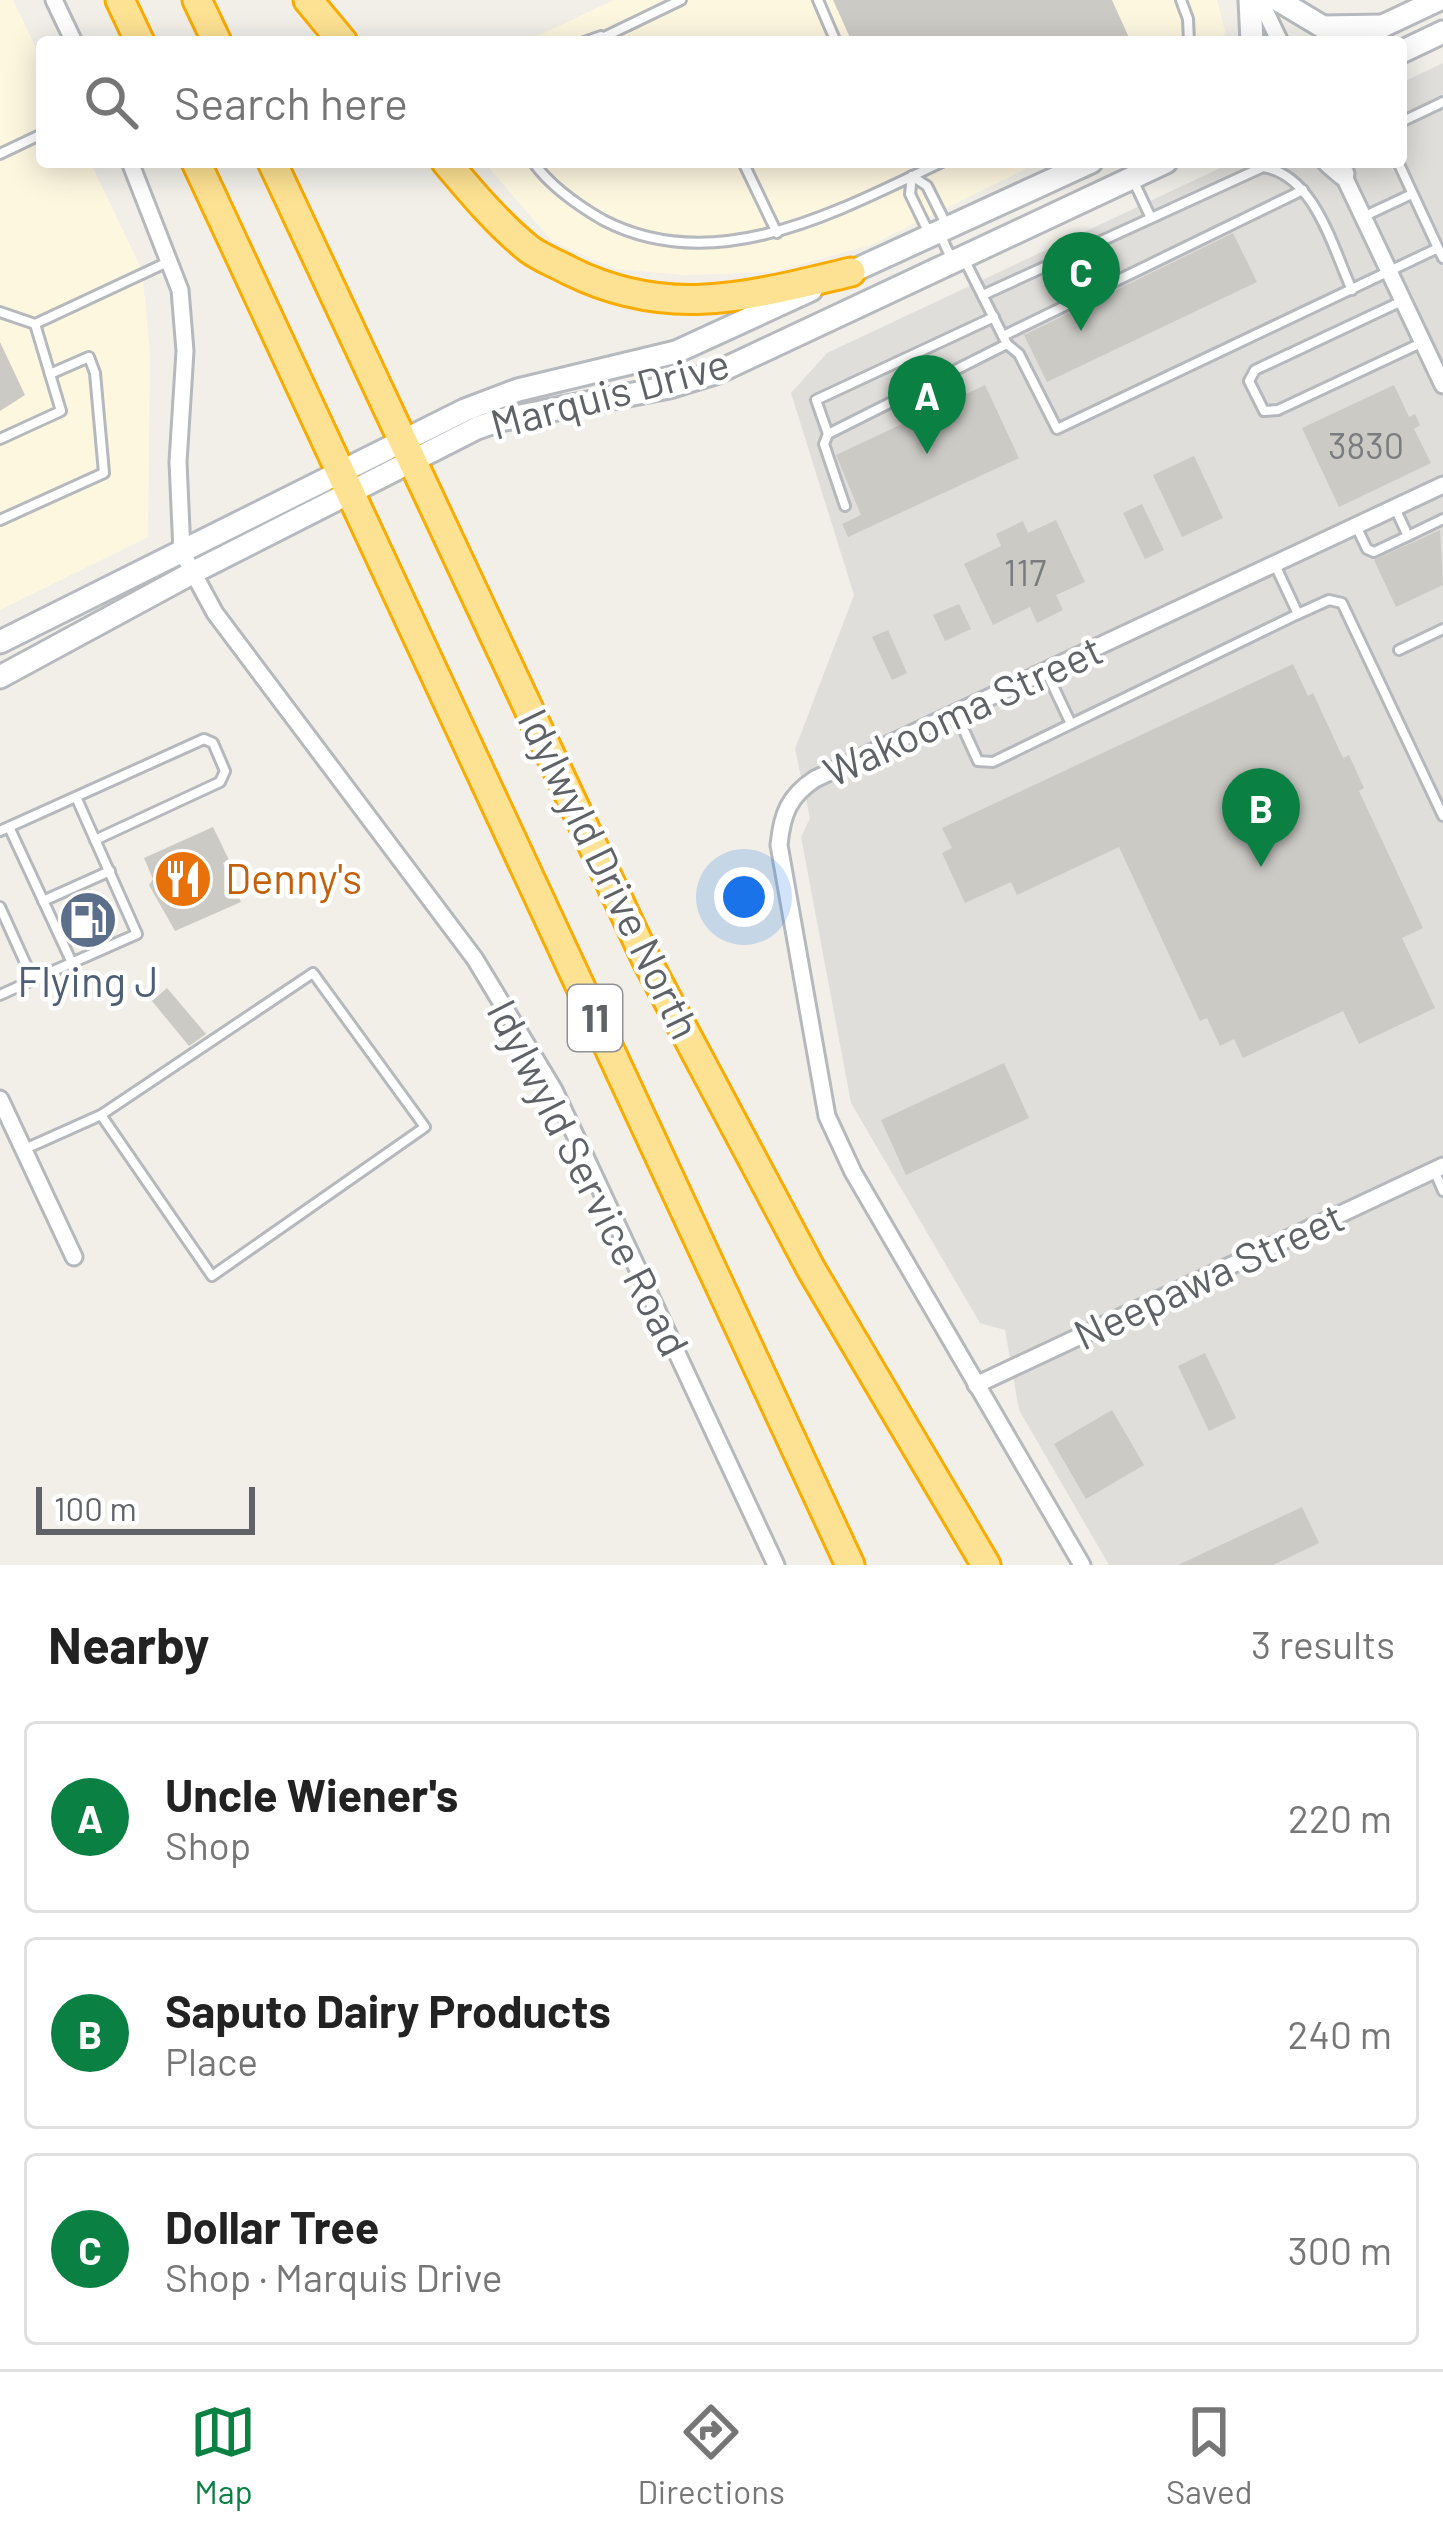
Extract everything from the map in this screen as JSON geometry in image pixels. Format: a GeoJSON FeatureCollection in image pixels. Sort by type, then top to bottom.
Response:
{"type":"FeatureCollection","features":[{"type":"Feature","properties":{"kind":"highway"},"geometry":{"type":"LineString","coordinates":[[120,0],[137,36]]}},
{"type":"Feature","properties":{"kind":"highway"},"geometry":{"type":"LineString","coordinates":[[197,0],[214,36]]}},
{"type":"Feature","properties":{"kind":"highway"},"geometry":{"type":"LineString","coordinates":[[308,0],[338,36]]}},
{"type":"Feature","properties":{"kind":"highway","name":"Idylwyld Drive North"},"geometry":{"type":"LineString","coordinates":[[199,168],[850,1565]]}},
{"type":"Feature","properties":{"kind":"highway","name":"Idylwyld Drive North"},"geometry":{"type":"LineString","coordinates":[[275,168],[647,961],[811,1269],[986,1565]]}},
{"type":"Feature","properties":{"kind":"highway"},"geometry":{"type":"LineString","coordinates":[[451,168],[488,212],[533,252],[622,293],[650,299],[706,299],[760,293],[851,272]]}},
{"type":"Feature","properties":{"kind":"main road"},"geometry":{"type":"LineString","coordinates":[[1250,0],[1252,36]]}},
{"type":"Feature","properties":{"kind":"main road"},"geometry":{"type":"LineString","coordinates":[[1278,0],[1323,27],[1383,26]]}},
{"type":"Feature","properties":{"kind":"main road"},"geometry":{"type":"LineString","coordinates":[[1361,36],[1438,0]]}},
{"type":"Feature","properties":{"kind":"main road"},"geometry":{"type":"LineString","coordinates":[[1407,49],[1443,32]]}},
{"type":"Feature","properties":{"kind":"main road","name":"Marquis Drive"},"geometry":{"type":"LineString","coordinates":[[407,451],[465,410],[518,390],[676,352],[1077,168]]}},
{"type":"Feature","properties":{"kind":"main road","name":"Marquis Drive"},"geometry":{"type":"LineString","coordinates":[[0,677],[187,563],[407,451],[500,420],[669,387],[718,372],[1153,168]]}},
{"type":"Feature","properties":{"kind":"main road","name":"Marquis Drive"},"geometry":{"type":"LineString","coordinates":[[0,642],[187,563]]}},
{"type":"Feature","properties":{"kind":"street"},"geometry":{"type":"LineString","coordinates":[[54,0],[71,36]]}},
{"type":"Feature","properties":{"kind":"street"},"geometry":{"type":"LineString","coordinates":[[1260,0],[1277,36]]}},
{"type":"Feature","properties":{"kind":"street","name":"Idylwyld Service Road"},"geometry":{"type":"LineString","coordinates":[[133,168],[180,290],[185,351],[178,462],[187,563],[230,634],[462,942],[510,1014],[554,1090],[776,1565]]}},
{"type":"Feature","properties":{"kind":"street"},"geometry":{"type":"LineString","coordinates":[[1340,168],[1443,385]]}},
{"type":"Feature","properties":{"kind":"street","name":"Wakooma Street"},"geometry":{"type":"LineString","coordinates":[[1082,1565],[853,1172],[827,1116],[779,845],[785,809],[796,792],[956,713],[1443,485]]}},
{"type":"Feature","properties":{"kind":"street"},"geometry":{"type":"LineString","coordinates":[[0,1099],[74,1256]]}},
{"type":"Feature","properties":{"kind":"street","name":"Neepawa Street"},"geometry":{"type":"LineString","coordinates":[[976,1385],[1438,1168]]}},
{"type":"Feature","properties":{"kind":"lane"},"geometry":{"type":"LineString","coordinates":[[613,36],[681,0]]}},
{"type":"Feature","properties":{"kind":"lane"},"geometry":{"type":"LineString","coordinates":[[818,0],[833,36]]}},
{"type":"Feature","properties":{"kind":"lane"},"geometry":{"type":"LineString","coordinates":[[1181,0],[1189,36]]}},
{"type":"Feature","properties":{"kind":"lane"},"geometry":{"type":"LineString","coordinates":[[1407,119],[1443,102]]}},
{"type":"Feature","properties":{"kind":"lane"},"geometry":{"type":"LineString","coordinates":[[0,154],[36,137]]}},
{"type":"Feature","properties":{"kind":"lane"},"geometry":{"type":"LineString","coordinates":[[539,168],[579,207],[623,230],[668,244],[726,244],[777,233],[929,168]]}},
{"type":"Feature","properties":{"kind":"lane"},"geometry":{"type":"LineString","coordinates":[[746,168],[777,233]]}},
{"type":"Feature","properties":{"kind":"lane"},"geometry":{"type":"LineString","coordinates":[[983,295],[1261,168]]}},
{"type":"Feature","properties":{"kind":"lane"},"geometry":{"type":"LineString","coordinates":[[1270,168],[1305,190],[1352,290]]}},
{"type":"Feature","properties":{"kind":"lane"},"geometry":{"type":"LineString","coordinates":[[1401,168],[1443,258]]}},
{"type":"Feature","properties":{"kind":"lane"},"geometry":{"type":"LineString","coordinates":[[912,176],[927,186],[944,220],[939,232]]}},
{"type":"Feature","properties":{"kind":"lane"},"geometry":{"type":"LineString","coordinates":[[912,176],[910,194],[926,227],[939,232],[983,295],[1057,429],[1438,248]]}},
{"type":"Feature","properties":{"kind":"lane"},"geometry":{"type":"LineString","coordinates":[[1132,178],[1151,218]]}},
{"type":"Feature","properties":{"kind":"lane"},"geometry":{"type":"LineString","coordinates":[[845,506],[824,444],[828,434],[1305,190]]}},
{"type":"Feature","properties":{"kind":"lane"},"geometry":{"type":"LineString","coordinates":[[1364,217],[1412,194]]}},
{"type":"Feature","properties":{"kind":"lane"},"geometry":{"type":"LineString","coordinates":[[0,312],[35,324],[171,260]]}},
{"type":"Feature","properties":{"kind":"lane"},"geometry":{"type":"LineString","coordinates":[[1403,300],[1255,370],[1249,381],[1264,411],[1278,410],[1423,342]]}},
{"type":"Feature","properties":{"kind":"lane"},"geometry":{"type":"LineString","coordinates":[[828,434],[816,400],[994,317]]}},
{"type":"Feature","properties":{"kind":"lane"},"geometry":{"type":"LineString","coordinates":[[0,439],[61,412],[35,324]]}},
{"type":"Feature","properties":{"kind":"lane"},"geometry":{"type":"LineString","coordinates":[[0,520],[104,472],[95,373],[88,357],[50,374]]}},
{"type":"Feature","properties":{"kind":"lane"},"geometry":{"type":"LineString","coordinates":[[1395,508],[1408,536]]}},
{"type":"Feature","properties":{"kind":"lane"},"geometry":{"type":"LineString","coordinates":[[1356,526],[1367,549],[1374,551],[1443,519]]}},
{"type":"Feature","properties":{"kind":"lane"},"geometry":{"type":"LineString","coordinates":[[1275,564],[1298,614]]}},
{"type":"Feature","properties":{"kind":"lane"},"geometry":{"type":"LineString","coordinates":[[956,713],[978,760],[993,761],[1329,599],[1342,603],[1443,816]]}},
{"type":"Feature","properties":{"kind":"lane"},"geometry":{"type":"LineString","coordinates":[[1399,650],[1443,629]]}},
{"type":"Feature","properties":{"kind":"lane"},"geometry":{"type":"LineString","coordinates":[[1046,671],[1071,724]]}},
{"type":"Feature","properties":{"kind":"lane"},"geometry":{"type":"LineString","coordinates":[[73,964],[4,829],[204,739],[213,743],[225,771],[220,782],[95,840]]}},
{"type":"Feature","properties":{"kind":"lane"},"geometry":{"type":"LineString","coordinates":[[0,995],[137,934],[76,797]]}},
{"type":"Feature","properties":{"kind":"lane"},"geometry":{"type":"LineString","coordinates":[[43,901],[110,871]]}},
{"type":"Feature","properties":{"kind":"lane"},"geometry":{"type":"LineString","coordinates":[[0,907],[33,980]]}},
{"type":"Feature","properties":{"kind":"lane"},"geometry":{"type":"LineString","coordinates":[[24,1150],[101,1115],[313,974],[425,1127],[212,1276],[101,1115]]}},
{"type":"Feature","properties":{"kind":"lane"},"geometry":{"type":"LineString","coordinates":[[1438,1168],[1443,1191]]}},
{"type":"Feature","properties":{"kind":"shaded area"},"geometry":{"type":"Polygon","coordinates":[[[0,0],[13,0],[36,48],[36,168],[93,168],[142,270],[150,353],[148,537],[0,610],[0,0]]]}},
{"type":"Feature","properties":{"kind":"shaded area"},"geometry":{"type":"Polygon","coordinates":[[[614,0],[1217,0],[1225,31],[1224,36],[538,36],[614,0]]]}},
{"type":"Feature","properties":{"kind":"shaded area"},"geometry":{"type":"Polygon","coordinates":[[[1443,63],[1443,1565],[1109,1565],[1019,1410],[1005,1330],[980,1323],[851,1103],[801,837],[810,818],[795,749],[854,595],[791,393],[827,353],[1220,168],[1407,168],[1407,80],[1443,63]]]}},
{"type":"Feature","properties":{"kind":"shaded area"},"geometry":{"type":"Polygon","coordinates":[[[489,168],[1028,168],[871,245],[773,272],[684,275],[616,269],[552,241],[489,168]]]}},
{"type":"Feature","properties":{"kind":"building"},"geometry":{"type":"Polygon","coordinates":[[[833,0],[1112,0],[1128,36],[849,36],[833,0]]]}},
{"type":"Feature","properties":{"kind":"building"},"geometry":{"type":"Polygon","coordinates":[[[1233,233],[1257,282],[1047,382],[1024,335],[1233,233]]]}},
{"type":"Feature","properties":{"kind":"building"},"geometry":{"type":"Polygon","coordinates":[[[0,342],[25,395],[0,411],[0,342]]]}},
{"type":"Feature","properties":{"kind":"building"},"geometry":{"type":"Polygon","coordinates":[[[985,385],[1019,458],[848,537],[842,524],[861,515],[836,455],[985,385]]]}},
{"type":"Feature","properties":{"kind":"building"},"geometry":{"type":"Polygon","coordinates":[[[1394,385],[1409,417],[1415,414],[1420,425],[1414,429],[1431,463],[1339,507],[1302,428],[1394,385]]]}},
{"type":"Feature","properties":{"kind":"building"},"geometry":{"type":"Polygon","coordinates":[[[1194,456],[1223,518],[1182,537],[1153,475],[1194,456]]]}},
{"type":"Feature","properties":{"kind":"building"},"geometry":{"type":"Polygon","coordinates":[[[1142,504],[1164,550],[1145,559],[1123,513],[1142,504]]]}},
{"type":"Feature","properties":{"kind":"building"},"geometry":{"type":"Polygon","coordinates":[[[1056,520],[1085,582],[1056,595],[1063,610],[1037,623],[1030,607],[993,625],[964,564],[1001,546],[996,534],[1023,521],[1028,533],[1056,520]]]}},
{"type":"Feature","properties":{"kind":"building"},"geometry":{"type":"Polygon","coordinates":[[[1440,530],[1443,585],[1396,607],[1374,560],[1440,530]]]}},
{"type":"Feature","properties":{"kind":"building"},"geometry":{"type":"Polygon","coordinates":[[[959,604],[971,629],[945,641],[933,615],[959,604]]]}},
{"type":"Feature","properties":{"kind":"building"},"geometry":{"type":"Polygon","coordinates":[[[888,630],[907,673],[892,680],[872,637],[888,630]]]}},
{"type":"Feature","properties":{"kind":"building"},"geometry":{"type":"Polygon","coordinates":[[[1293,664],[1308,696],[1313,693],[1343,758],[1349,755],[1364,788],[1359,791],[1423,928],[1402,938],[1435,1008],[1359,1044],[1343,1011],[1243,1058],[1234,1039],[1220,1046],[1207,1018],[1200,1021],[1119,847],[1017,895],[1011,882],[965,903],[942,853],[952,848],[942,828],[1293,664]]]}},
{"type":"Feature","properties":{"kind":"building"},"geometry":{"type":"Polygon","coordinates":[[[213,827],[241,902],[175,931],[149,885],[153,879],[144,858],[213,827]]]}},
{"type":"Feature","properties":{"kind":"building"},"geometry":{"type":"Polygon","coordinates":[[[90,889],[112,936],[91,945],[69,899],[90,889]]]}},
{"type":"Feature","properties":{"kind":"building"},"geometry":{"type":"Polygon","coordinates":[[[167,988],[206,1034],[189,1046],[152,1001],[167,988]]]}},
{"type":"Feature","properties":{"kind":"building"},"geometry":{"type":"Polygon","coordinates":[[[1004,1063],[1029,1118],[906,1175],[881,1120],[1004,1063]]]}},
{"type":"Feature","properties":{"kind":"building"},"geometry":{"type":"Polygon","coordinates":[[[1205,1353],[1236,1418],[1209,1431],[1178,1366],[1205,1353]]]}},
{"type":"Feature","properties":{"kind":"building"},"geometry":{"type":"Polygon","coordinates":[[[1112,1410],[1144,1465],[1086,1499],[1054,1444],[1112,1410]]]}},
{"type":"Feature","properties":{"kind":"building"},"geometry":{"type":"Polygon","coordinates":[[[1302,1507],[1319,1543],[1273,1565],[1178,1565],[1302,1507]]]}},
{"type":"Feature","properties":{"kind":"place","name":"Dollar Tree"},"geometry":{"type":"Point","coordinates":[1081,331]}},
{"type":"Feature","properties":{"kind":"place","name":"Uncle Wiener's"},"geometry":{"type":"Point","coordinates":[927,454]}},
{"type":"Feature","properties":{"kind":"place","name":"Saputo Dairy Products"},"geometry":{"type":"Point","coordinates":[1261,867]}},
{"type":"Feature","properties":{"kind":"place","name":"Denny's"},"geometry":{"type":"Point","coordinates":[183,879]}},
{"type":"Feature","properties":{"kind":"place","name":"Flying J"},"geometry":{"type":"Point","coordinates":[88,920]}}]}
